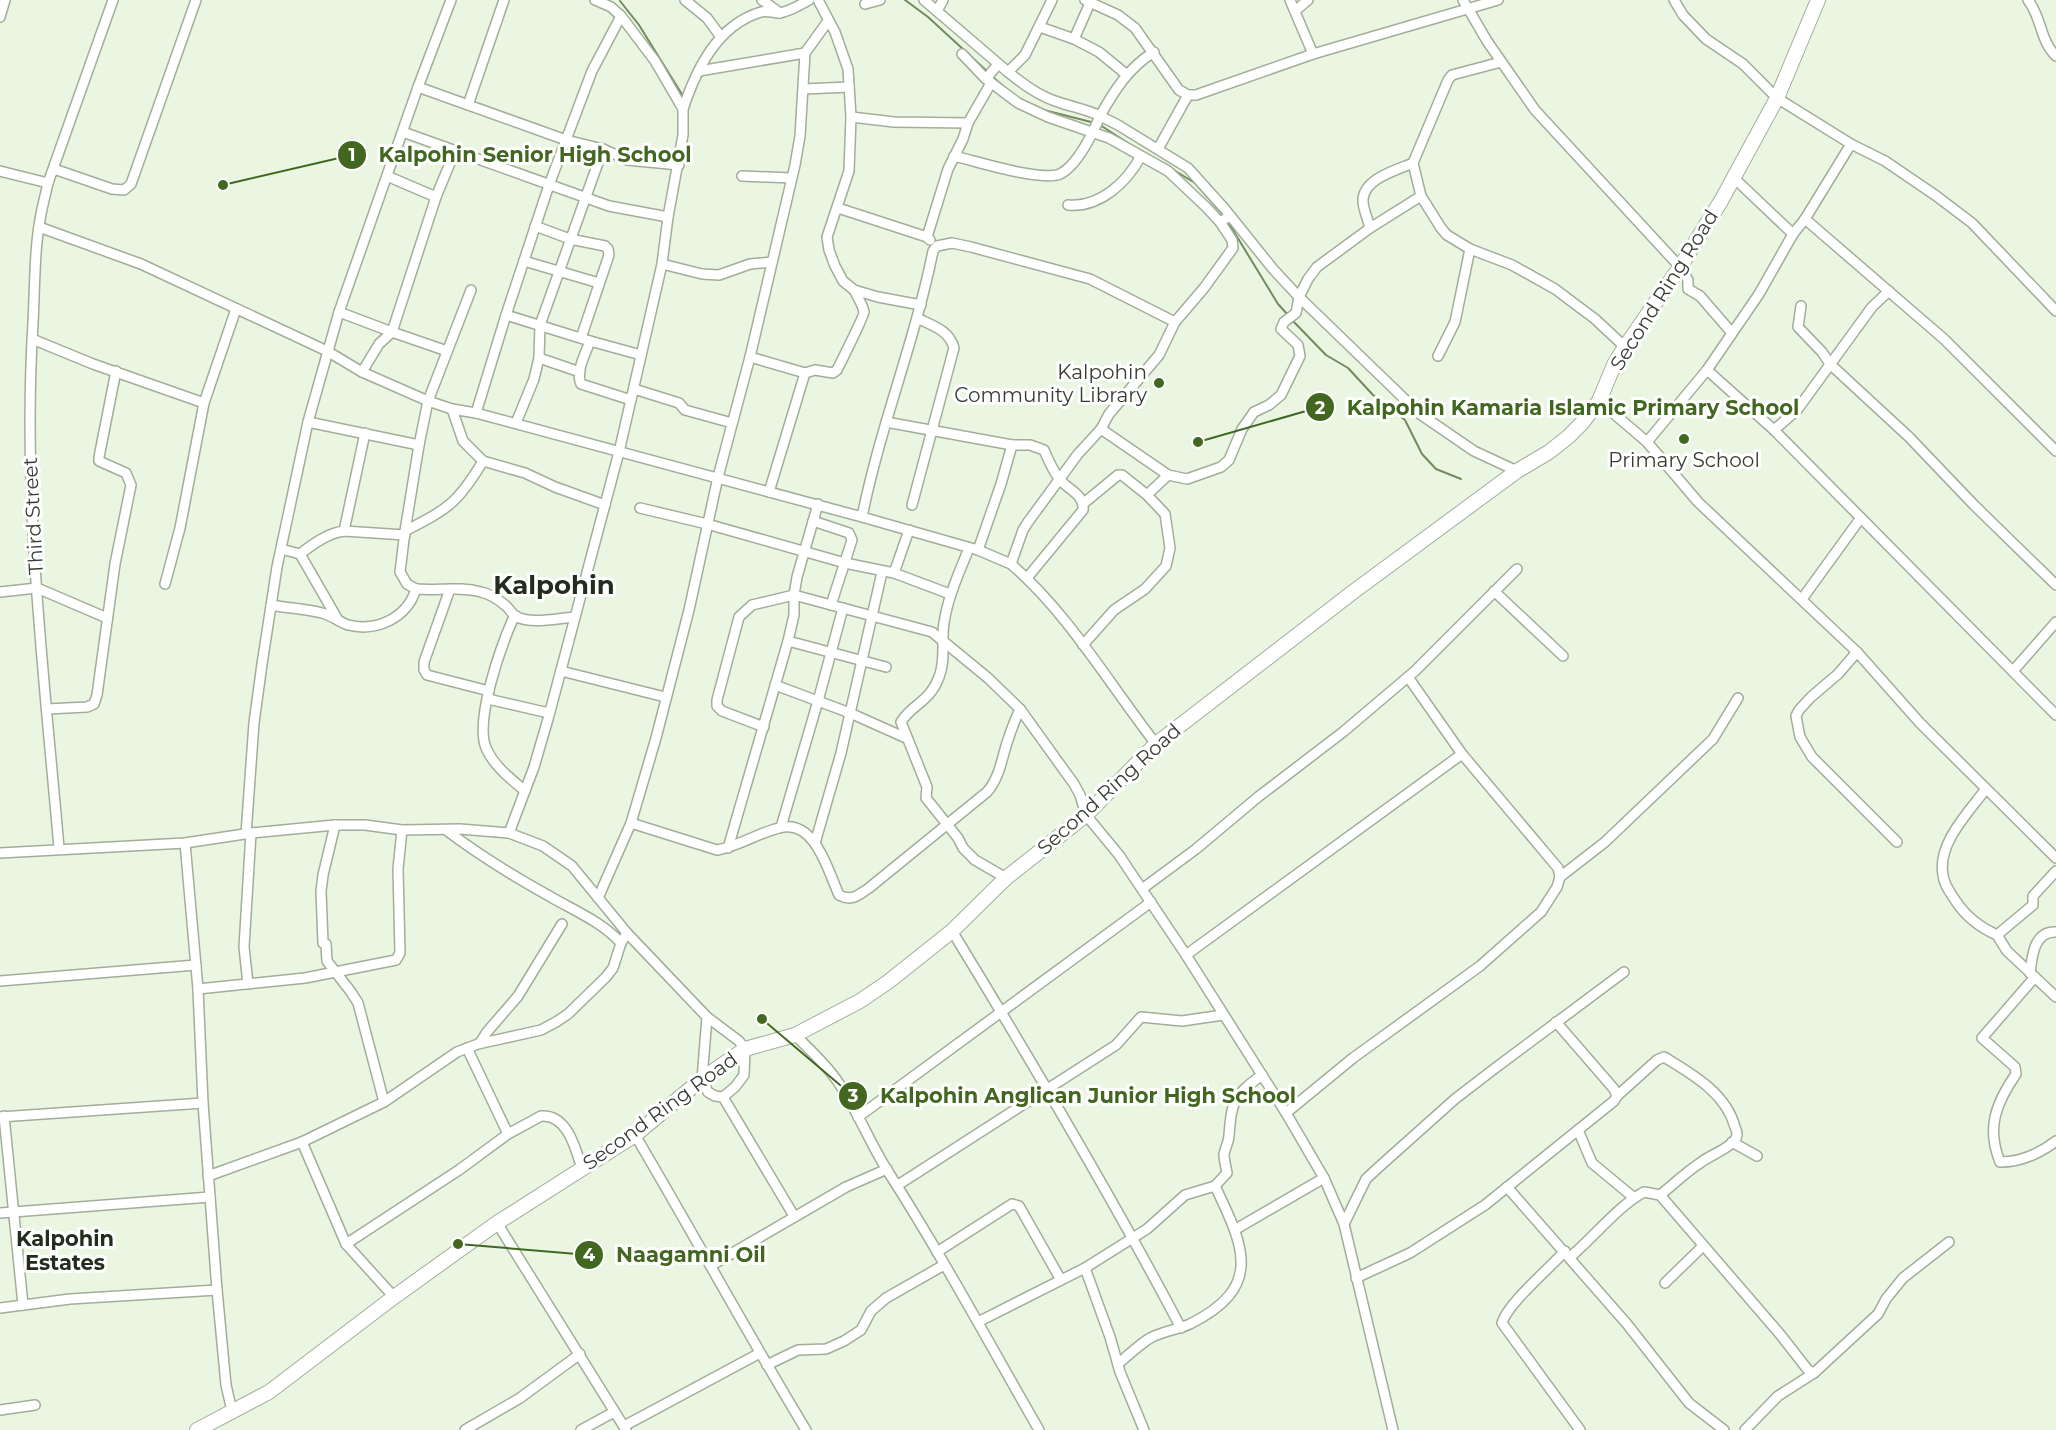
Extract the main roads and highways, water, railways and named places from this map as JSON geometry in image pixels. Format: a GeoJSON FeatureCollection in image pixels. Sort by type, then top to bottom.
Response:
{"type":"FeatureCollection","features":[{"type":"Feature","properties":{"kind":"waterway"},"geometry":{"type":"LineString","coordinates":[[905,0],[928,17],[989,73]]}},
{"type":"Feature","properties":{"kind":"waterway"},"geometry":{"type":"LineString","coordinates":[[620,1],[639,25],[683,96]]}},
{"type":"Feature","properties":{"kind":"waterway"},"geometry":{"type":"LineString","coordinates":[[993,77],[1004,87]]}},
{"type":"Feature","properties":{"kind":"waterway"},"geometry":{"type":"LineString","coordinates":[[1040,109],[1095,123]]}},
{"type":"Feature","properties":{"kind":"waterway"},"geometry":{"type":"LineString","coordinates":[[1100,125],[1131,145]]}},
{"type":"Feature","properties":{"kind":"waterway"},"geometry":{"type":"LineString","coordinates":[[1172,169],[1195,183],[1225,217]]}},
{"type":"Feature","properties":{"kind":"waterway"},"geometry":{"type":"LineString","coordinates":[[1228,222],[1278,304],[1288,315]]}},
{"type":"Feature","properties":{"kind":"waterway"},"geometry":{"type":"LineString","coordinates":[[1292,320],[1326,355],[1348,368],[1373,395],[1405,420],[1422,454],[1436,469],[1461,479]]}},
{"type":"Feature","properties":{"kind":"place","name":"Kalpohin Senior High School"},"geometry":{"type":"Point","coordinates":[223,185]}},
{"type":"Feature","properties":{"kind":"place","name":"Kalpohin Community Library"},"geometry":{"type":"Point","coordinates":[1159,383]}},
{"type":"Feature","properties":{"kind":"place","name":"Primary School"},"geometry":{"type":"Point","coordinates":[1684,439]}},
{"type":"Feature","properties":{"kind":"place","name":"Kalpohin Kamaria Islamic Primary School"},"geometry":{"type":"Point","coordinates":[1198,442]}},
{"type":"Feature","properties":{"kind":"place","name":"Kalpohin Anglican Junior High School"},"geometry":{"type":"Point","coordinates":[762,1019]}},
{"type":"Feature","properties":{"kind":"place","name":"Naagamni Oil"},"geometry":{"type":"Point","coordinates":[458,1244]}},
{"type":"Feature","properties":{"kind":"district","name":"Kalpohin"},"geometry":{"type":"Point","coordinates":[554,585]}},
{"type":"Feature","properties":{"kind":"district","name":"Kalpohin Estates"},"geometry":{"type":"Point","coordinates":[65,1251]}}]}
